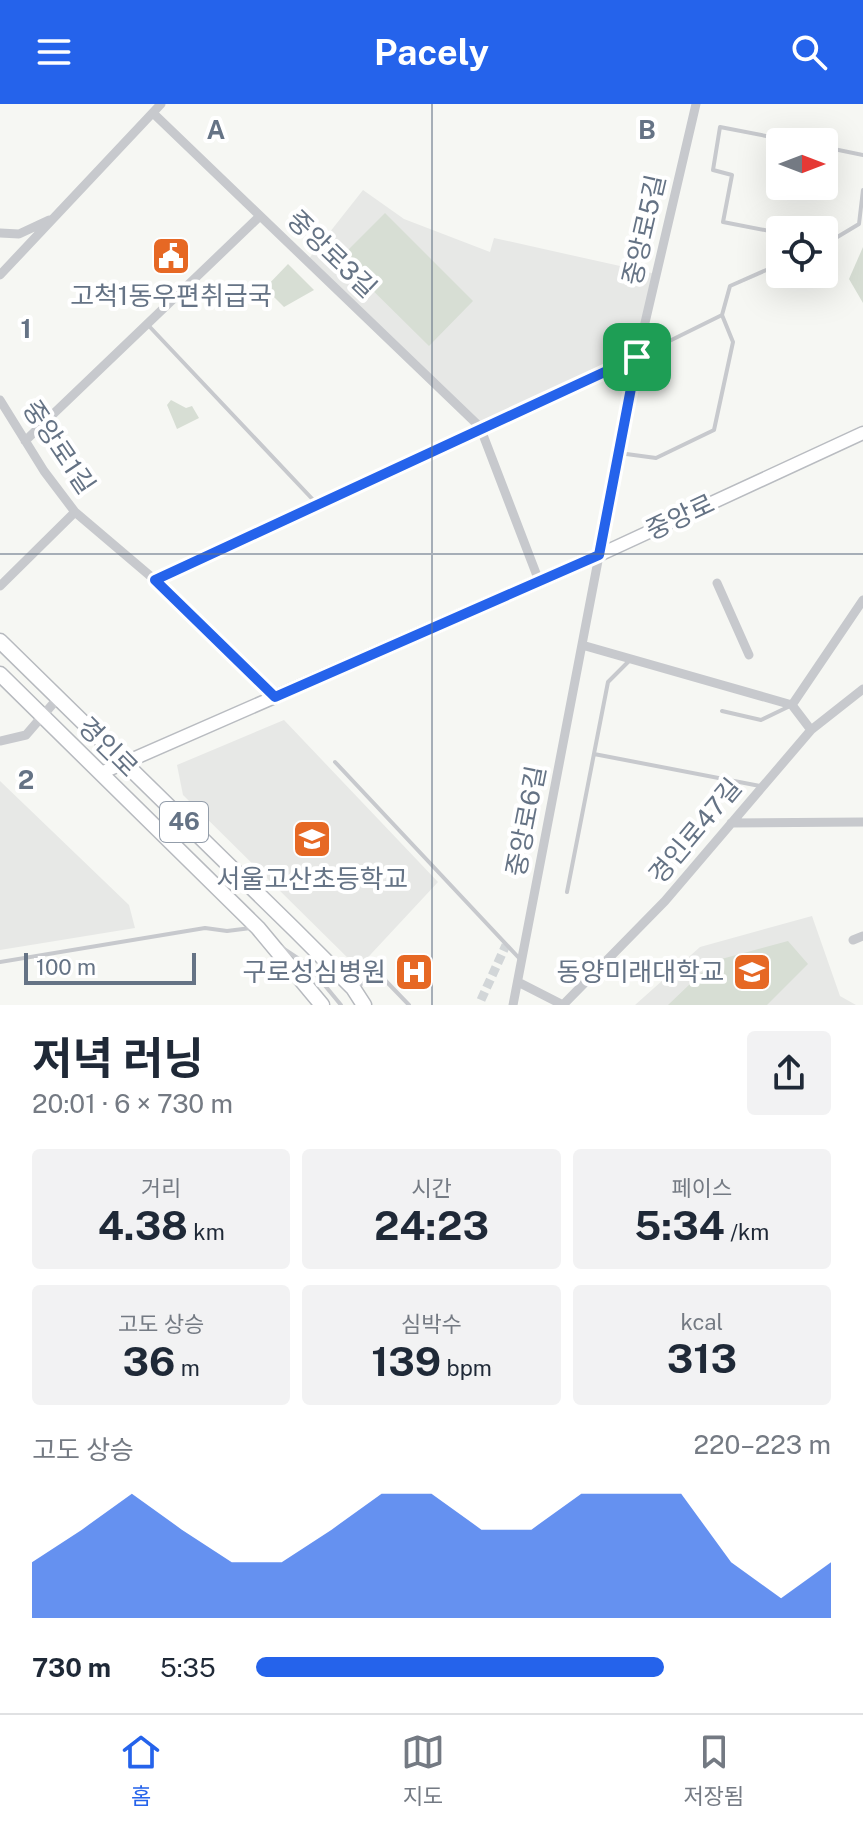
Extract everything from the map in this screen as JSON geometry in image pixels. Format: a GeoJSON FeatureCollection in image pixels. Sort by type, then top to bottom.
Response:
{"type":"FeatureCollection","features":[{"type":"Feature","properties":{"kind":"main road","name":"중앙로"},"geometry":{"type":"LineString","coordinates":[[101,773],[599,555],[863,433]]}},
{"type":"Feature","properties":{"kind":"main road","name":"경인로"},"geometry":{"type":"LineString","coordinates":[[0,641],[353,988],[364,1005]]}},
{"type":"Feature","properties":{"kind":"main road","name":"경인로"},"geometry":{"type":"LineString","coordinates":[[0,674],[262,932],[322,1005]]}},
{"type":"Feature","properties":{"kind":"street"},"geometry":{"type":"LineString","coordinates":[[0,275],[161,104]]}},
{"type":"Feature","properties":{"kind":"street","name":"중앙로5길"},"geometry":{"type":"LineString","coordinates":[[599,555],[637,357],[696,104]]}},
{"type":"Feature","properties":{"kind":"street","name":"중앙로3길"},"geometry":{"type":"LineString","coordinates":[[153,113],[480,427],[539,581]]}},
{"type":"Feature","properties":{"kind":"street"},"geometry":{"type":"LineString","coordinates":[[0,233],[32,230],[62,212]]}},
{"type":"Feature","properties":{"kind":"street"},"geometry":{"type":"LineString","coordinates":[[25,441],[260,216]]}},
{"type":"Feature","properties":{"kind":"street"},"geometry":{"type":"LineString","coordinates":[[155,580],[637,357]]}},
{"type":"Feature","properties":{"kind":"street","name":"중앙로1길"},"geometry":{"type":"LineString","coordinates":[[0,400],[75,512],[155,580],[275,697]]}},
{"type":"Feature","properties":{"kind":"street"},"geometry":{"type":"LineString","coordinates":[[0,586],[75,512]]}},
{"type":"Feature","properties":{"kind":"street","name":"중앙로6길"},"geometry":{"type":"LineString","coordinates":[[513,1005],[599,555]]}},
{"type":"Feature","properties":{"kind":"street"},"geometry":{"type":"LineString","coordinates":[[717,583],[749,655]]}},
{"type":"Feature","properties":{"kind":"street"},"geometry":{"type":"LineString","coordinates":[[792,705],[863,600]]}},
{"type":"Feature","properties":{"kind":"street"},"geometry":{"type":"LineString","coordinates":[[582,645],[792,705],[811,730]]}},
{"type":"Feature","properties":{"kind":"street","name":"경인로47길"},"geometry":{"type":"LineString","coordinates":[[563,1005],[665,901],[811,730],[863,689]]}},
{"type":"Feature","properties":{"kind":"street"},"geometry":{"type":"LineString","coordinates":[[0,741],[26,735],[58,698]]}},
{"type":"Feature","properties":{"kind":"street"},"geometry":{"type":"LineString","coordinates":[[731,823],[863,822]]}},
{"type":"Feature","properties":{"kind":"street"},"geometry":{"type":"LineString","coordinates":[[518,982],[563,1005]]}},
{"type":"Feature","properties":{"kind":"lane"},"geometry":{"type":"LineString","coordinates":[[766,136],[720,127],[713,170],[732,175],[723,222],[766,230]]}},
{"type":"Feature","properties":{"kind":"lane"},"geometry":{"type":"LineString","coordinates":[[838,150],[863,155]]}},
{"type":"Feature","properties":{"kind":"lane"},"geometry":{"type":"LineString","coordinates":[[838,236],[859,224],[863,190]]}},
{"type":"Feature","properties":{"kind":"lane"},"geometry":{"type":"LineString","coordinates":[[619,453],[656,458],[714,430],[733,342],[722,315],[730,286],[766,270]]}},
{"type":"Feature","properties":{"kind":"lane"},"geometry":{"type":"LineString","coordinates":[[637,357],[722,315]]}},
{"type":"Feature","properties":{"kind":"lane"},"geometry":{"type":"LineString","coordinates":[[147,324],[319,505]]}},
{"type":"Feature","properties":{"kind":"lane"},"geometry":{"type":"LineString","coordinates":[[567,892],[608,682],[631,659]]}},
{"type":"Feature","properties":{"kind":"lane"},"geometry":{"type":"LineString","coordinates":[[722,711],[761,720],[792,705]]}},
{"type":"Feature","properties":{"kind":"lane"},"geometry":{"type":"LineString","coordinates":[[594,754],[762,787]]}},
{"type":"Feature","properties":{"kind":"lane"},"geometry":{"type":"LineString","coordinates":[[335,762],[522,962]]}},
{"type":"Feature","properties":{"kind":"lane"},"geometry":{"type":"LineString","coordinates":[[0,962],[205,928],[262,932],[308,965],[341,1005]]}},
{"type":"Feature","properties":{"kind":"lane"},"geometry":{"type":"LineString","coordinates":[[353,988],[377,976],[382,977],[409,1005]]}},
{"type":"Feature","properties":{"kind":"shaded area"},"geometry":{"type":"Polygon","coordinates":[[[363,190],[404,219],[490,252],[494,238],[656,274],[637,357],[480,427],[307,261],[363,190]]]}},
{"type":"Feature","properties":{"kind":"shaded area"},"geometry":{"type":"Polygon","coordinates":[[[385,213],[473,301],[429,346],[340,258],[385,213]]]}},
{"type":"Feature","properties":{"kind":"shaded area"},"geometry":{"type":"Polygon","coordinates":[[[863,247],[863,303],[849,279],[863,247]]]}},
{"type":"Feature","properties":{"kind":"shaded area"},"geometry":{"type":"Polygon","coordinates":[[[288,264],[314,290],[284,307],[265,288],[288,264]]]}},
{"type":"Feature","properties":{"kind":"shaded area"},"geometry":{"type":"Polygon","coordinates":[[[171,400],[186,408],[192,406],[199,418],[177,429],[167,405],[171,400]]]}},
{"type":"Feature","properties":{"kind":"shaded area","name":"서울고산초등학교"},"geometry":{"type":"Polygon","coordinates":[[[284,720],[438,882],[358,968],[183,795],[177,765],[284,720]]]}},
{"type":"Feature","properties":{"kind":"shaded area"},"geometry":{"type":"Polygon","coordinates":[[[0,781],[129,905],[135,928],[0,950],[0,781]]]}},
{"type":"Feature","properties":{"kind":"shaded area","name":"동양미래대학교"},"geometry":{"type":"Polygon","coordinates":[[[812,916],[840,996],[856,1005],[635,1005],[700,947],[812,916]]]}},
{"type":"Feature","properties":{"kind":"shaded area"},"geometry":{"type":"Polygon","coordinates":[[[788,941],[808,964],[767,1005],[668,1005],[714,961],[788,941]]]}},
{"type":"Feature","properties":{"kind":"tunnel"},"geometry":{"type":"LineString","coordinates":[[481,1000],[506,945]]}},
{"type":"Feature","properties":{"kind":"place","name":"고척1동우편취급국"},"geometry":{"type":"Point","coordinates":[171,256]}},
{"type":"Feature","properties":{"kind":"place","name":"서울고산초등학교"},"geometry":{"type":"Point","coordinates":[312,839]}},
{"type":"Feature","properties":{"kind":"place","name":"구로성심병원"},"geometry":{"type":"Point","coordinates":[414,972]}},
{"type":"Feature","properties":{"kind":"place","name":"동양미래대학교"},"geometry":{"type":"Point","coordinates":[752,972]}},
{"type":"Feature","properties":{"kind":"route"},"geometry":{"type":"LineString","coordinates":[[637,357],[599,555],[275,697],[155,580],[480,427],[637,357]]}}]}
